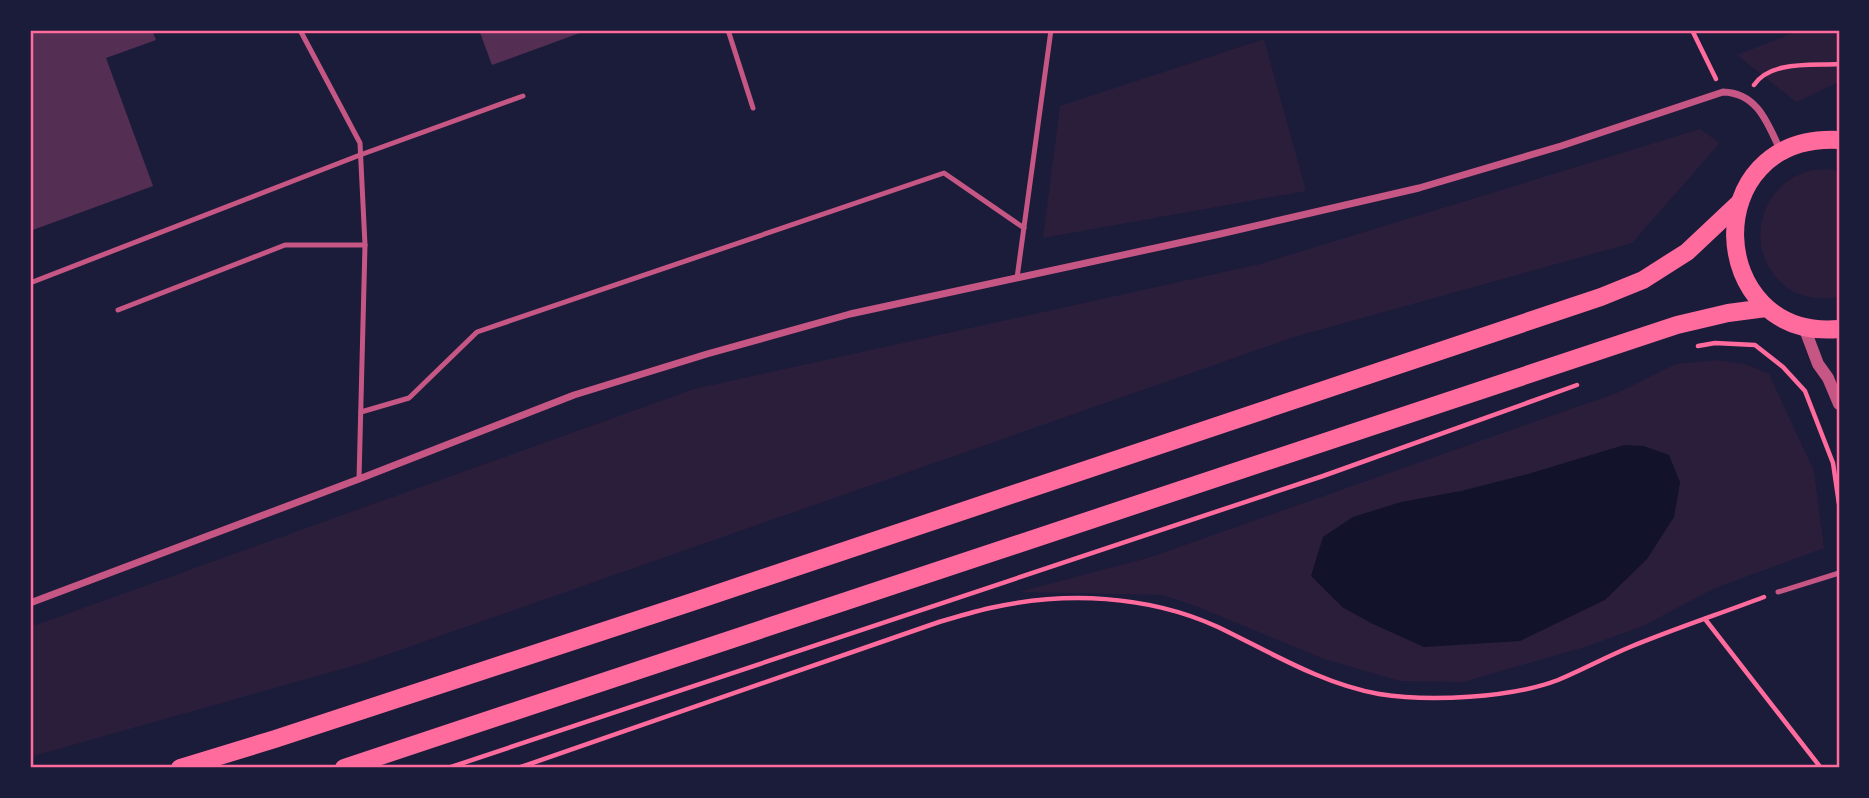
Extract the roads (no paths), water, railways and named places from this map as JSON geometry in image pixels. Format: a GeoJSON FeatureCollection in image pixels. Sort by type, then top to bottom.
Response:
{"type":"FeatureCollection","features":[{"type":"Feature","properties":{"kind":"main road"},"geometry":{"type":"LineString","coordinates":[[1839,140],[1822,139],[1800,143],[1781,152],[1761,167],[1748,183],[1738,204],[1734,229],[1736,257],[1749,287],[1766,308],[1804,327],[1839,329]]}},
{"type":"Feature","properties":{"kind":"main road"},"geometry":{"type":"LineString","coordinates":[[180,768],[275,740],[1601,297],[1643,280],[1687,252],[1738,204]]}},
{"type":"Feature","properties":{"kind":"main road"},"geometry":{"type":"LineString","coordinates":[[344,768],[1676,325],[1728,313],[1766,308]]}},
{"type":"Feature","properties":{"kind":"street"},"geometry":{"type":"LineString","coordinates":[[30,603],[574,395],[850,314],[1419,188],[1561,146],[1723,92],[1735,92],[1756,106],[1781,152]]}},
{"type":"Feature","properties":{"kind":"street"},"geometry":{"type":"LineString","coordinates":[[1804,327],[1818,363],[1839,404]]}},
{"type":"Feature","properties":{"kind":"lane"},"geometry":{"type":"LineString","coordinates":[[300,30],[360,143],[365,245],[359,479]]}},
{"type":"Feature","properties":{"kind":"lane"},"geometry":{"type":"LineString","coordinates":[[728,30],[754,108]]}},
{"type":"Feature","properties":{"kind":"lane"},"geometry":{"type":"LineString","coordinates":[[1017,278],[1051,30]]}},
{"type":"Feature","properties":{"kind":"lane"},"geometry":{"type":"LineString","coordinates":[[30,282],[360,155],[523,96]]}},
{"type":"Feature","properties":{"kind":"lane"},"geometry":{"type":"LineString","coordinates":[[361,412],[409,398],[477,332],[944,173],[1024,228]]}},
{"type":"Feature","properties":{"kind":"lane"},"geometry":{"type":"LineString","coordinates":[[118,310],[285,246],[365,245]]}},
{"type":"Feature","properties":{"kind":"lane"},"geometry":{"type":"LineString","coordinates":[[1778,592],[1839,573]]}}]}
